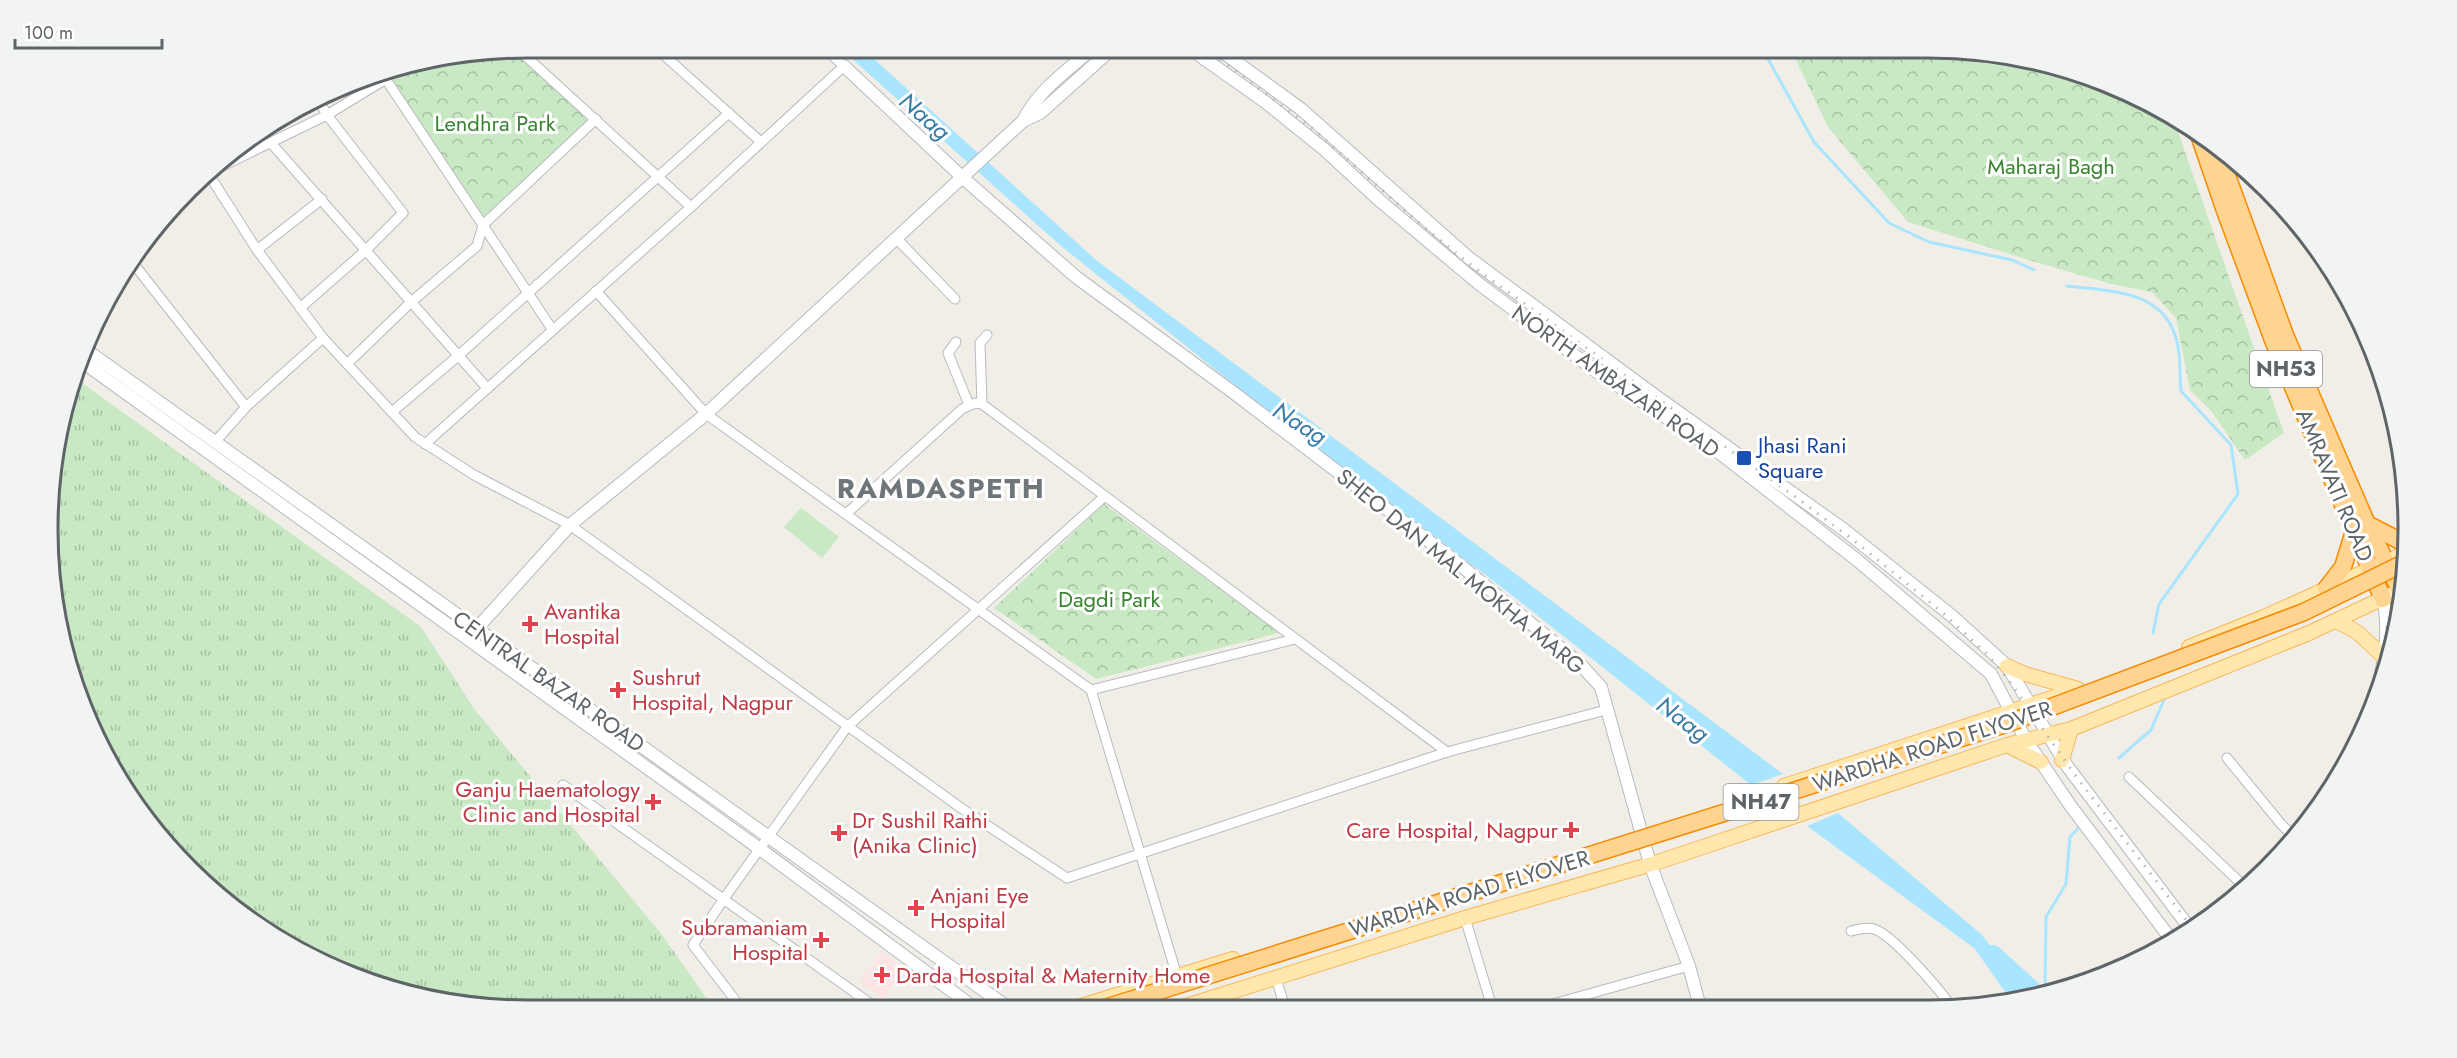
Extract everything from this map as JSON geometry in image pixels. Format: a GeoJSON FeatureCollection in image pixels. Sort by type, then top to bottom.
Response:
{"type":"FeatureCollection","features":[{"type":"Feature","properties":{"kind":"highway","name":"AMRAVATI ROAD"},"geometry":{"type":"LineString","coordinates":[[2204,149],[2273,340],[2378,566],[2394,591]]}},
{"type":"Feature","properties":{"kind":"highway","name":"AMRAVATI ROAD"},"geometry":{"type":"LineString","coordinates":[[2222,163],[2285,335],[2360,527]]}},
{"type":"Feature","properties":{"kind":"highway"},"geometry":{"type":"LineString","coordinates":[[2326,589],[2343,567],[2360,527],[2398,541]]}},
{"type":"Feature","properties":{"kind":"highway","name":"WARDHA ROAD FLYOVER"},"geometry":{"type":"LineString","coordinates":[[1129,1000],[2009,723],[2304,612],[2396,567]]}},
{"type":"Feature","properties":{"kind":"highway","name":"WARDHA ROAD FLYOVER"},"geometry":{"type":"LineString","coordinates":[[1156,1000],[1389,926],[1696,834],[1993,739],[2293,627],[2358,599],[2395,579]]}},
{"type":"Feature","properties":{"kind":"main road"},"geometry":{"type":"LineString","coordinates":[[472,633],[570,525],[706,414],[993,150],[1023,121],[1031,106],[1045,90],[1082,58]]}},
{"type":"Feature","properties":{"kind":"main road"},"geometry":{"type":"LineString","coordinates":[[1023,121],[1040,113],[1102,58]]}},
{"type":"Feature","properties":{"kind":"main road","name":"NORTH AMBAZARI ROAD"},"geometry":{"type":"LineString","coordinates":[[1203,58],[1264,101],[1325,150],[1379,200],[1486,290],[1597,372],[1721,454],[1857,560],[1991,674],[2026,740],[2070,805],[2167,934]]}},
{"type":"Feature","properties":{"kind":"main road","name":"NORTH AMBAZARI ROAD"},"geometry":{"type":"LineString","coordinates":[[1231,58],[1301,109],[1469,258],[1657,397],[1843,529],[1952,616],[2007,666],[2049,733],[2062,760],[2185,922]]}},
{"type":"Feature","properties":{"kind":"main road","name":"SHEO DAN MAL MOKHA MARG"},"geometry":{"type":"LineString","coordinates":[[844,66],[962,177],[1076,277],[1272,422],[1458,564],[1581,664],[1601,687],[1650,864],[1689,966],[1698,1000]]}},
{"type":"Feature","properties":{"kind":"main road","name":"CENTRAL BAZAR ROAD"},"geometry":{"type":"LineString","coordinates":[[92,354],[215,442],[964,1000]]}},
{"type":"Feature","properties":{"kind":"main road","name":"CENTRAL BAZAR ROAD"},"geometry":{"type":"LineString","coordinates":[[88,366],[768,837],[997,1000]]}},
{"type":"Feature","properties":{"kind":"main road"},"geometry":{"type":"LineString","coordinates":[[1834,543],[1843,529]]}},
{"type":"Feature","properties":{"kind":"main road"},"geometry":{"type":"LineString","coordinates":[[1100,1000],[1641,831],[2032,705],[2264,617],[2397,557]]}},
{"type":"Feature","properties":{"kind":"main road"},"geometry":{"type":"LineString","coordinates":[[1206,1000],[1465,918],[1650,864],[2007,745],[2070,729],[2393,599]]}},
{"type":"Feature","properties":{"kind":"main road"},"geometry":{"type":"LineString","coordinates":[[2385,638],[2386,620],[2391,611]]}},
{"type":"Feature","properties":{"kind":"main road"},"geometry":{"type":"LineString","coordinates":[[2336,621],[2357,632],[2381,654]]}},
{"type":"Feature","properties":{"kind":"main road"},"geometry":{"type":"LineString","coordinates":[[2007,666],[2025,674],[2078,689]]}},
{"type":"Feature","properties":{"kind":"main road"},"geometry":{"type":"LineString","coordinates":[[2062,760],[2070,729]]}},
{"type":"Feature","properties":{"kind":"main road"},"geometry":{"type":"LineString","coordinates":[[2007,745],[2041,762]]}},
{"type":"Feature","properties":{"kind":"street"},"geometry":{"type":"LineString","coordinates":[[528,58],[691,207]]}},
{"type":"Feature","properties":{"kind":"street"},"geometry":{"type":"LineString","coordinates":[[667,58],[761,142]]}},
{"type":"Feature","properties":{"kind":"street"},"geometry":{"type":"LineString","coordinates":[[426,444],[691,207],[844,66],[835,58]]}},
{"type":"Feature","properties":{"kind":"street"},"geometry":{"type":"LineString","coordinates":[[387,81],[552,329]]}},
{"type":"Feature","properties":{"kind":"street"},"geometry":{"type":"LineString","coordinates":[[241,157],[327,115],[369,87]]}},
{"type":"Feature","properties":{"kind":"street"},"geometry":{"type":"LineString","coordinates":[[300,308],[364,252],[403,213],[322,106]]}},
{"type":"Feature","properties":{"kind":"street"},"geometry":{"type":"LineString","coordinates":[[392,412],[458,356],[729,113]]}},
{"type":"Feature","properties":{"kind":"street"},"geometry":{"type":"LineString","coordinates":[[346,364],[410,303],[477,246],[483,225],[596,119]]}},
{"type":"Feature","properties":{"kind":"street"},"geometry":{"type":"LineString","coordinates":[[271,143],[322,199],[364,252],[486,388]]}},
{"type":"Feature","properties":{"kind":"street"},"geometry":{"type":"LineString","coordinates":[[212,181],[257,250],[323,338],[415,437],[474,475],[570,525],[847,727],[978,820],[1066,878],[1447,752],[1606,710]]}},
{"type":"Feature","properties":{"kind":"street"},"geometry":{"type":"LineString","coordinates":[[257,250],[322,199]]}},
{"type":"Feature","properties":{"kind":"street"},"geometry":{"type":"LineString","coordinates":[[896,238],[955,299]]}},
{"type":"Feature","properties":{"kind":"street"},"geometry":{"type":"LineString","coordinates":[[138,269],[246,407]]}},
{"type":"Feature","properties":{"kind":"street"},"geometry":{"type":"LineString","coordinates":[[596,291],[706,414],[1091,690],[1177,976]]}},
{"type":"Feature","properties":{"kind":"street"},"geometry":{"type":"LineString","coordinates":[[982,404],[980,343],[987,335]]}},
{"type":"Feature","properties":{"kind":"street"},"geometry":{"type":"LineString","coordinates":[[215,442],[246,407],[323,338]]}},
{"type":"Feature","properties":{"kind":"street"},"geometry":{"type":"LineString","coordinates":[[956,342],[948,353],[969,405]]}},
{"type":"Feature","properties":{"kind":"street"},"geometry":{"type":"LineString","coordinates":[[846,514],[969,405],[982,404],[1447,752]]}},
{"type":"Feature","properties":{"kind":"street"},"geometry":{"type":"LineString","coordinates":[[735,1000],[693,945],[847,727],[1105,495]]}},
{"type":"Feature","properties":{"kind":"street"},"geometry":{"type":"LineString","coordinates":[[1091,690],[1295,639]]}},
{"type":"Feature","properties":{"kind":"street"},"geometry":{"type":"LineString","coordinates":[[2227,758],[2288,831]]}},
{"type":"Feature","properties":{"kind":"street"},"geometry":{"type":"LineString","coordinates":[[2129,777],[2239,882]]}},
{"type":"Feature","properties":{"kind":"street"},"geometry":{"type":"LineString","coordinates":[[563,785],[865,1000]]}},
{"type":"Feature","properties":{"kind":"street"},"geometry":{"type":"LineString","coordinates":[[1465,918],[1490,1000]]}},
{"type":"Feature","properties":{"kind":"street"},"geometry":{"type":"LineString","coordinates":[[1851,930],[1872,928],[1880,932],[1912,961],[1945,999]]}},
{"type":"Feature","properties":{"kind":"street"},"geometry":{"type":"LineString","coordinates":[[1567,1000],[1689,966]]}},
{"type":"Feature","properties":{"kind":"street"},"geometry":{"type":"LineString","coordinates":[[1276,978],[1283,1000]]}},
{"type":"Feature","properties":{"kind":"shaded area","name":"Darda Hospital & Maternity Home"},"geometry":{"type":"Polygon","coordinates":[[[881,952],[903,968],[884,998],[860,982],[881,952]]]}},
{"type":"Feature","properties":{"kind":"green space","name":"Maharaj Bagh"},"geometry":{"type":"Polygon","coordinates":[[[1795,58],[1928,58],[2020,68],[2079,83],[2108,94],[2178,131],[2284,433],[2245,460],[2212,412],[2190,390],[2176,318],[2152,292],[2111,284],[1908,222],[1828,127],[1795,58]]]}},
{"type":"Feature","properties":{"kind":"green space","name":"Lendhra Park"},"geometry":{"type":"Polygon","coordinates":[[[520,59],[592,123],[483,225],[387,81],[437,68],[520,59]]]}},
{"type":"Feature","properties":{"kind":"green space"},"geometry":{"type":"Polygon","coordinates":[[[82,383],[421,627],[475,710],[663,936],[708,1000],[529,1000],[468,995],[437,990],[378,975],[321,951],[268,920],[219,883],[196,862],[156,815],[122,764],[94,709],[75,651],[63,590],[58,529],[68,437],[82,383]]]}},
{"type":"Feature","properties":{"kind":"green space","name":"Dagdi Park"},"geometry":{"type":"Polygon","coordinates":[[[1104,504],[1279,633],[1096,679],[994,608],[1104,504]]]}},
{"type":"Feature","properties":{"kind":"green space"},"geometry":{"type":"Polygon","coordinates":[[[801,508],[839,537],[822,558],[784,527],[801,508]]]}},
{"type":"Feature","properties":{"kind":"water"},"geometry":{"type":"Polygon","coordinates":[[[851,58],[873,58],[1096,260],[1783,774],[1751,785],[1504,589],[1251,398],[1061,246],[851,58]]]}},
{"type":"Feature","properties":{"kind":"water"},"geometry":{"type":"Polygon","coordinates":[[[1838,813],[1981,934],[2016,977],[2030,988],[2006,992],[1974,948],[1807,826],[1838,813]]]}},
{"type":"Feature","properties":{"kind":"waterway"},"geometry":{"type":"LineString","coordinates":[[1768,58],[1814,142],[1889,223],[1929,242],[2012,260],[2034,270]]}},
{"type":"Feature","properties":{"kind":"waterway"},"geometry":{"type":"LineString","coordinates":[[2067,286],[2104,290],[2139,298],[2153,306],[2165,317],[2174,332],[2179,353],[2181,391],[2231,445],[2238,494],[2159,604],[2153,633]]}},
{"type":"Feature","properties":{"kind":"waterway"},"geometry":{"type":"LineString","coordinates":[[2119,758],[2151,730],[2164,700]]}},
{"type":"Feature","properties":{"kind":"waterway"},"geometry":{"type":"LineString","coordinates":[[2045,984],[2046,917],[2066,884],[2070,837],[2080,826]]}},
{"type":"Feature","properties":{"kind":"waterway","name":"Naag"},"geometry":{"type":"LineString","coordinates":[[1993,954],[2030,988]]}},
{"type":"Feature","properties":{"kind":"railway"},"geometry":{"type":"LineString","coordinates":[[1218,58],[1313,129],[1419,223],[1476,269],[1797,498],[1852,539],[1943,613],[1988,655],[2010,682],[2075,775],[2187,921]]}},
{"type":"Feature","properties":{"kind":"railway"},"geometry":{"type":"LineString","coordinates":[[2386,636],[2390,615]]}},
{"type":"Feature","properties":{"kind":"place","name":"Jhasi Rani Square"},"geometry":{"type":"Point","coordinates":[1744,458]}},
{"type":"Feature","properties":{"kind":"place","name":"Avantika Hospital"},"geometry":{"type":"Point","coordinates":[530,624]}},
{"type":"Feature","properties":{"kind":"place","name":"Sushrut Hospital, Nagpur"},"geometry":{"type":"Point","coordinates":[618,690]}},
{"type":"Feature","properties":{"kind":"place","name":"Ganju Haematology Clinic and Hospital"},"geometry":{"type":"Point","coordinates":[653,802]}},
{"type":"Feature","properties":{"kind":"place","name":"Care Hospital, Nagpur"},"geometry":{"type":"Point","coordinates":[1571,830]}},
{"type":"Feature","properties":{"kind":"place","name":"Dr Sushil Rathi (Anika Clinic)"},"geometry":{"type":"Point","coordinates":[839,833]}},
{"type":"Feature","properties":{"kind":"place","name":"Anjani Eye Hospital"},"geometry":{"type":"Point","coordinates":[916,908]}},
{"type":"Feature","properties":{"kind":"place","name":"Subramaniam Hospital"},"geometry":{"type":"Point","coordinates":[821,940]}},
{"type":"Feature","properties":{"kind":"place","name":"Darda Hospital & Maternity Home"},"geometry":{"type":"Point","coordinates":[882,975]}},
{"type":"Feature","properties":{"kind":"district","name":"RAMDASPETH"},"geometry":{"type":"Point","coordinates":[941,488]}}]}
